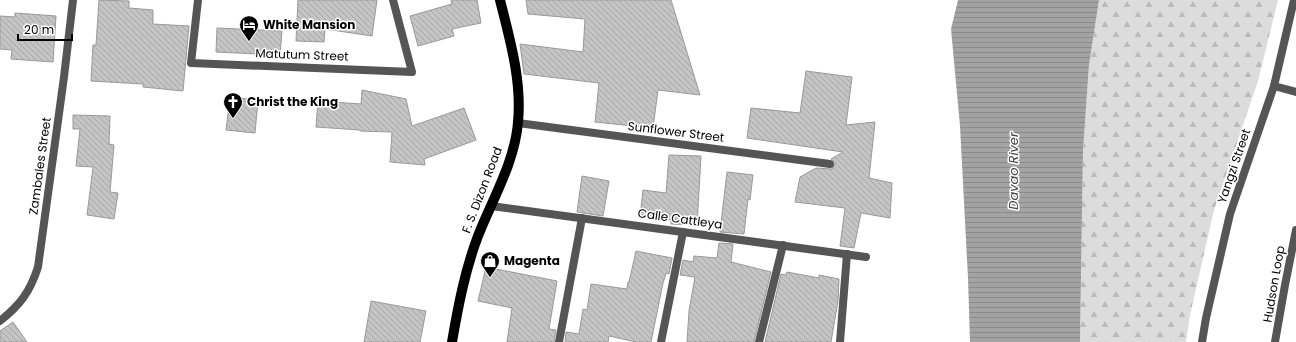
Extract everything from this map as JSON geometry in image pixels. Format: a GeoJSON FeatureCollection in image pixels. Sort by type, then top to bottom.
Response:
{"type":"FeatureCollection","features":[{"type":"Feature","properties":{"kind":"main road","name":"F. S. Dizon Road"},"geometry":{"type":"LineString","coordinates":[[452,342],[468,263],[501,185],[511,156],[518,124],[517,76],[500,0]]}},
{"type":"Feature","properties":{"kind":"street","name":"Zambales Street"},"geometry":{"type":"LineString","coordinates":[[0,321],[14,310],[24,297],[32,284],[38,267],[73,0]]}},
{"type":"Feature","properties":{"kind":"street","name":"Matutum Street"},"geometry":{"type":"LineString","coordinates":[[198,0],[191,63],[412,72],[393,0]]}},
{"type":"Feature","properties":{"kind":"street","name":"Yangzi Street"},"geometry":{"type":"LineString","coordinates":[[1202,342],[1206,318],[1230,214],[1274,86],[1294,0]]}},
{"type":"Feature","properties":{"kind":"street"},"geometry":{"type":"LineString","coordinates":[[1274,86],[1296,92]]}},
{"type":"Feature","properties":{"kind":"street","name":"Sunflower Street"},"geometry":{"type":"LineString","coordinates":[[518,124],[830,164]]}},
{"type":"Feature","properties":{"kind":"street","name":"Calle Cattleya"},"geometry":{"type":"LineString","coordinates":[[491,206],[866,257]]}},
{"type":"Feature","properties":{"kind":"street"},"geometry":{"type":"LineString","coordinates":[[559,342],[582,218]]}},
{"type":"Feature","properties":{"kind":"street","name":"Hudson Loop"},"geometry":{"type":"LineString","coordinates":[[1275,342],[1296,230]]}},
{"type":"Feature","properties":{"kind":"street"},"geometry":{"type":"LineString","coordinates":[[661,342],[683,232]]}},
{"type":"Feature","properties":{"kind":"street"},"geometry":{"type":"LineString","coordinates":[[759,342],[783,245]]}},
{"type":"Feature","properties":{"kind":"street"},"geometry":{"type":"LineString","coordinates":[[840,342],[847,254]]}},
{"type":"Feature","properties":{"kind":"green space"},"geometry":{"type":"Polygon","coordinates":[[[1099,0],[1278,0],[1258,81],[1214,210],[1190,315],[1186,342],[1080,342],[1083,151],[1089,65],[1099,0]]]}},
{"type":"Feature","properties":{"kind":"water","name":"Davao River"},"geometry":{"type":"Polygon","coordinates":[[[958,0],[1099,0],[1089,65],[1083,151],[1080,342],[970,342],[960,126],[951,29],[958,0]]]}},
{"type":"Feature","properties":{"kind":"building"},"geometry":{"type":"Polygon","coordinates":[[[99,0],[129,1],[129,8],[153,10],[153,24],[189,26],[183,91],[143,87],[143,84],[91,81],[93,45],[96,45],[99,0]]]}},
{"type":"Feature","properties":{"kind":"building"},"geometry":{"type":"Polygon","coordinates":[[[298,0],[377,0],[372,36],[325,29],[324,42],[296,41],[298,0]]]}},
{"type":"Feature","properties":{"kind":"building"},"geometry":{"type":"Polygon","coordinates":[[[451,0],[477,0],[481,23],[452,29],[454,36],[418,46],[410,16],[452,4],[451,0]]]}},
{"type":"Feature","properties":{"kind":"building"},"geometry":{"type":"Polygon","coordinates":[[[526,0],[671,0],[700,95],[658,90],[653,128],[595,122],[599,83],[524,74],[520,44],[583,52],[585,19],[528,14],[526,0]]]}},
{"type":"Feature","properties":{"kind":"building"},"geometry":{"type":"Polygon","coordinates":[[[15,13],[56,16],[53,62],[11,59],[12,50],[0,49],[0,16],[15,17],[15,13]]]}},
{"type":"Feature","properties":{"kind":"building"},"geometry":{"type":"Polygon","coordinates":[[[217,28],[282,31],[280,55],[216,52],[217,28]]]}},
{"type":"Feature","properties":{"kind":"building"},"geometry":{"type":"Polygon","coordinates":[[[806,71],[852,77],[846,125],[875,122],[869,178],[892,183],[890,218],[861,213],[854,248],[840,246],[845,208],[795,202],[800,177],[816,168],[832,169],[835,162],[831,159],[843,152],[747,138],[751,108],[800,113],[806,71]]]}},
{"type":"Feature","properties":{"kind":"building"},"geometry":{"type":"Polygon","coordinates":[[[362,90],[406,99],[412,126],[464,108],[476,140],[424,159],[425,165],[390,162],[392,132],[316,127],[318,101],[361,104],[362,90]]]}},
{"type":"Feature","properties":{"kind":"building"},"geometry":{"type":"Polygon","coordinates":[[[230,97],[258,100],[255,133],[226,130],[230,97]]]}},
{"type":"Feature","properties":{"kind":"building"},"geometry":{"type":"Polygon","coordinates":[[[73,115],[110,116],[109,144],[114,145],[110,192],[118,193],[114,219],[87,215],[93,167],[76,166],[80,129],[73,129],[73,115]]]}},
{"type":"Feature","properties":{"kind":"building"},"geometry":{"type":"Polygon","coordinates":[[[669,155],[701,156],[697,225],[671,224],[671,220],[640,217],[643,190],[666,193],[669,155]]]}},
{"type":"Feature","properties":{"kind":"building"},"geometry":{"type":"Polygon","coordinates":[[[727,172],[753,175],[750,200],[748,199],[744,234],[720,232],[727,172]]]}},
{"type":"Feature","properties":{"kind":"building"},"geometry":{"type":"Polygon","coordinates":[[[582,176],[609,181],[603,216],[577,212],[582,176]]]}},
{"type":"Feature","properties":{"kind":"building"},"geometry":{"type":"Polygon","coordinates":[[[719,243],[733,244],[731,262],[771,272],[754,342],[687,342],[689,311],[695,277],[680,275],[683,260],[693,262],[694,256],[717,258],[719,243]]]}},
{"type":"Feature","properties":{"kind":"building"},"geometry":{"type":"Polygon","coordinates":[[[636,251],[672,258],[669,274],[666,273],[663,283],[651,342],[636,342],[609,336],[608,342],[565,342],[566,332],[579,334],[583,309],[587,310],[591,284],[627,289],[636,251]]]}},
{"type":"Feature","properties":{"kind":"building"},"geometry":{"type":"Polygon","coordinates":[[[486,267],[557,281],[549,329],[556,330],[554,342],[507,342],[512,308],[478,301],[486,267]]]}},
{"type":"Feature","properties":{"kind":"building"},"geometry":{"type":"Polygon","coordinates":[[[787,272],[819,278],[819,275],[839,279],[838,301],[831,342],[765,342],[781,274],[786,275],[787,272]]]}},
{"type":"Feature","properties":{"kind":"building"},"geometry":{"type":"Polygon","coordinates":[[[371,301],[426,311],[420,342],[364,342],[371,301]]]}},
{"type":"Feature","properties":{"kind":"building"},"geometry":{"type":"Polygon","coordinates":[[[13,322],[27,342],[0,342],[0,331],[13,322]]]}},
{"type":"Feature","properties":{"kind":"place","name":"White Mansion"},"geometry":{"type":"Point","coordinates":[249,42]}},
{"type":"Feature","properties":{"kind":"place","name":"Christ the King"},"geometry":{"type":"Point","coordinates":[233,119]}},
{"type":"Feature","properties":{"kind":"place","name":"Magenta"},"geometry":{"type":"Point","coordinates":[490,278]}}]}
